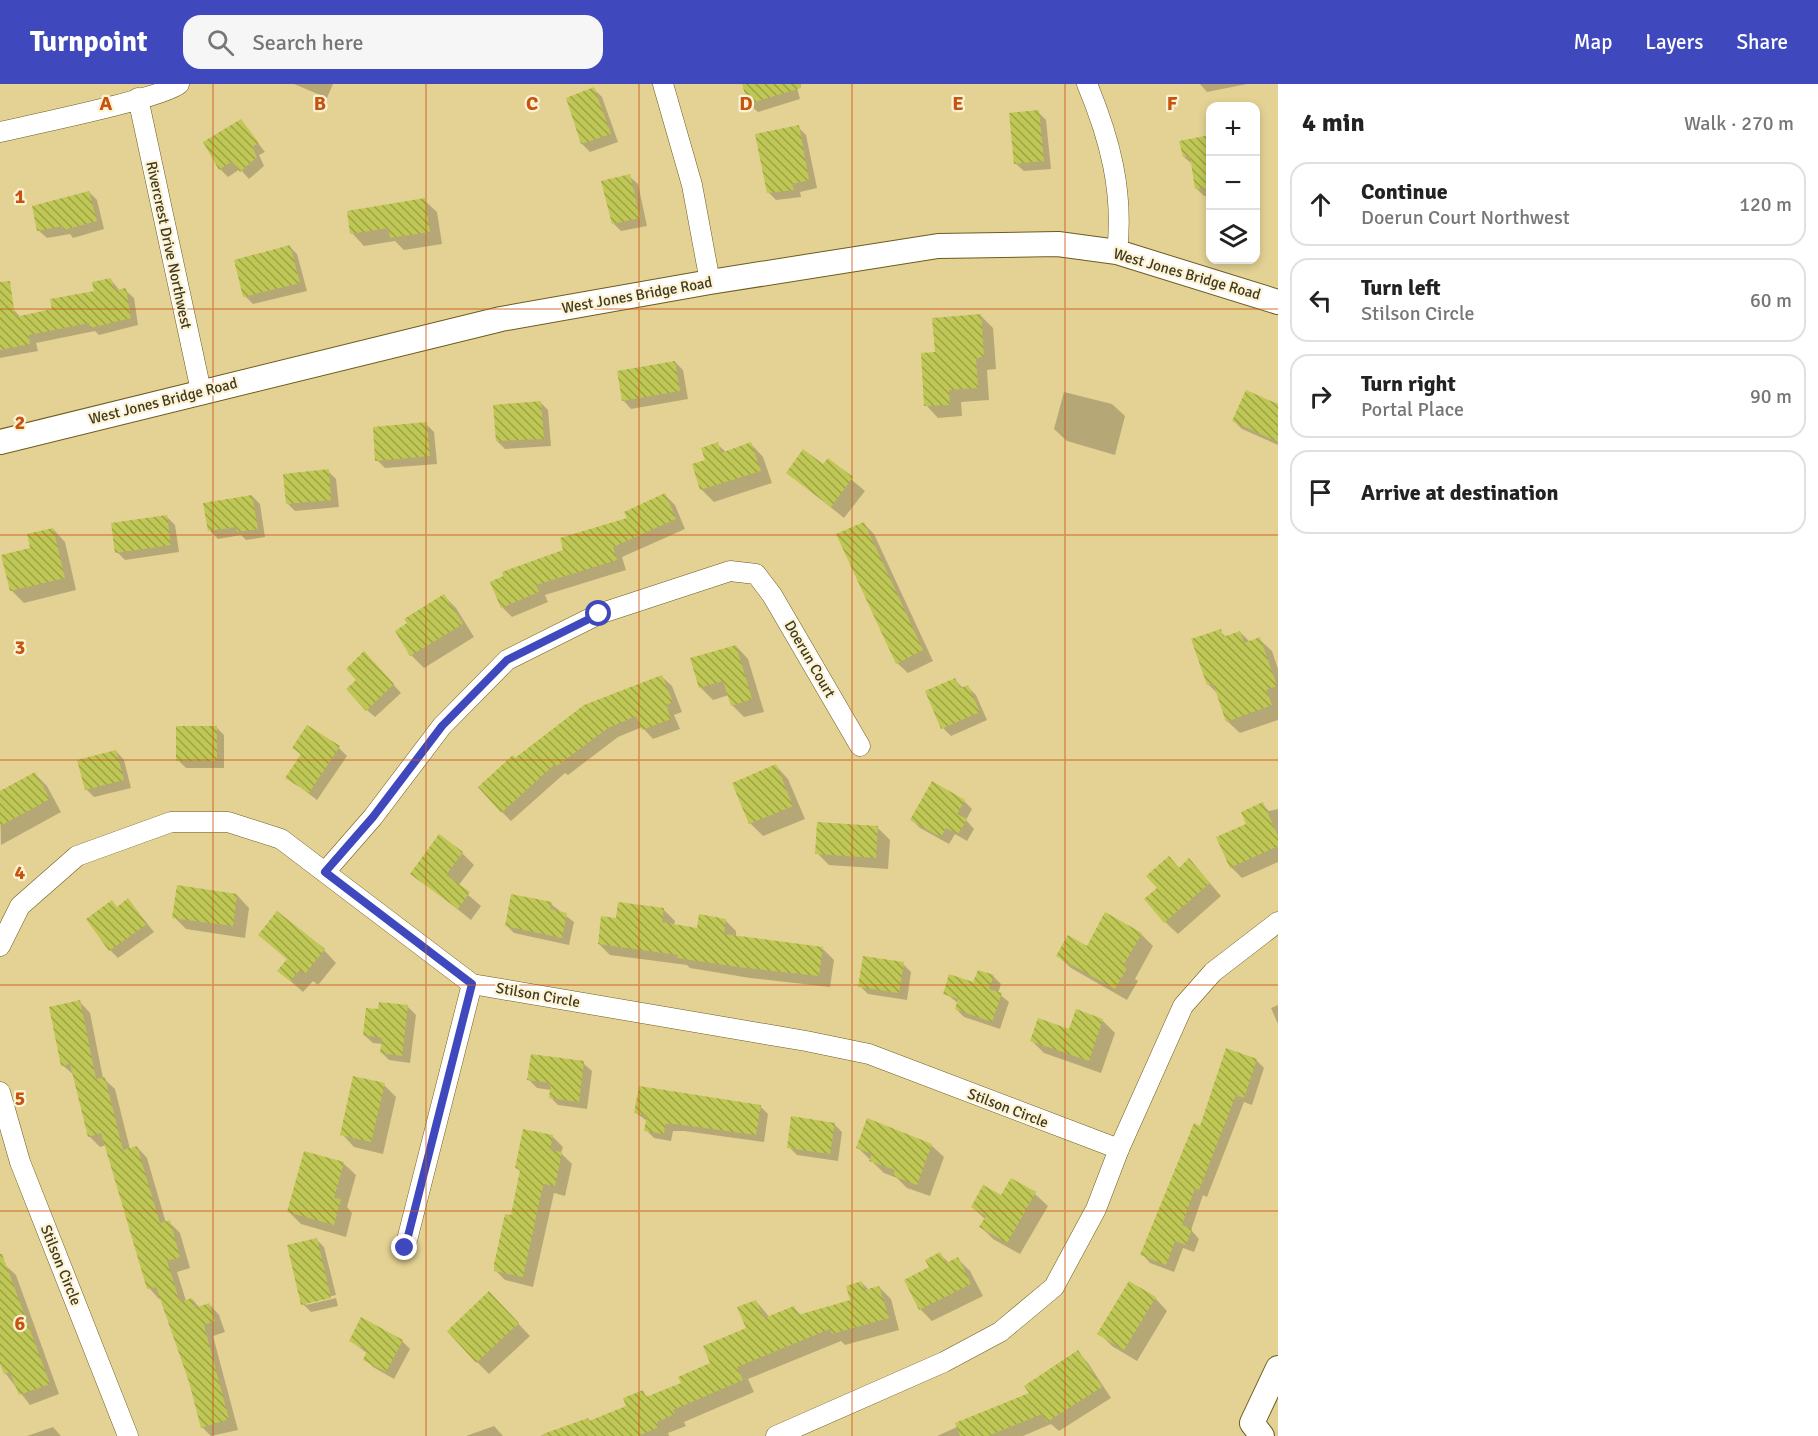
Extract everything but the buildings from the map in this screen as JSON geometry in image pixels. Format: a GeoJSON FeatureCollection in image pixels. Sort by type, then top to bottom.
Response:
{"type":"FeatureCollection","features":[{"type":"Feature","properties":{"kind":"street"},"geometry":{"type":"LineString","coordinates":[[0,132],[138,98],[174,88],[179,84]]}},
{"type":"Feature","properties":{"kind":"street"},"geometry":{"type":"LineString","coordinates":[[663,84],[692,185],[710,282]]}},
{"type":"Feature","properties":{"kind":"street"},"geometry":{"type":"LineString","coordinates":[[1087,84],[1103,123],[1115,168],[1120,225],[1117,252]]}},
{"type":"Feature","properties":{"kind":"street","name":"Rivercrest Drive Northwest"},"geometry":{"type":"LineString","coordinates":[[138,98],[201,391]]}},
{"type":"Feature","properties":{"kind":"street","name":"West Jones Bridge Road"},"geometry":{"type":"LineString","coordinates":[[0,442],[201,391],[501,320],[710,282],[938,246],[1058,244],[1117,252],[1278,302]]}},
{"type":"Feature","properties":{"kind":"street","name":"Doerun Court"},"geometry":{"type":"LineString","coordinates":[[325,872],[373,817],[442,726],[507,660],[599,614],[730,571],[756,574],[784,614],[860,746]]}},
{"type":"Feature","properties":{"kind":"street","name":"Stilson Circle"},"geometry":{"type":"LineString","coordinates":[[0,946],[20,906],[77,856],[171,822],[228,822],[281,839],[472,984],[806,1041],[869,1054],[1119,1149]]}},
{"type":"Feature","properties":{"kind":"street"},"geometry":{"type":"LineString","coordinates":[[776,1436],[962,1352],[1000,1332],[1054,1287],[1096,1209],[1119,1149],[1183,1006],[1213,972],[1278,922]]}},
{"type":"Feature","properties":{"kind":"street"},"geometry":{"type":"LineString","coordinates":[[405,1248],[472,984]]}},
{"type":"Feature","properties":{"kind":"street","name":"Stilson Circle"},"geometry":{"type":"LineString","coordinates":[[0,1092],[20,1162],[129,1436]]}},
{"type":"Feature","properties":{"kind":"street"},"geometry":{"type":"LineString","coordinates":[[1252,1432],[1278,1368]]}},
{"type":"Feature","properties":{"kind":"route"},"geometry":{"type":"LineString","coordinates":[[405,1248],[472,984],[325,872],[373,817],[442,726],[507,660],[599,614]]}}]}
